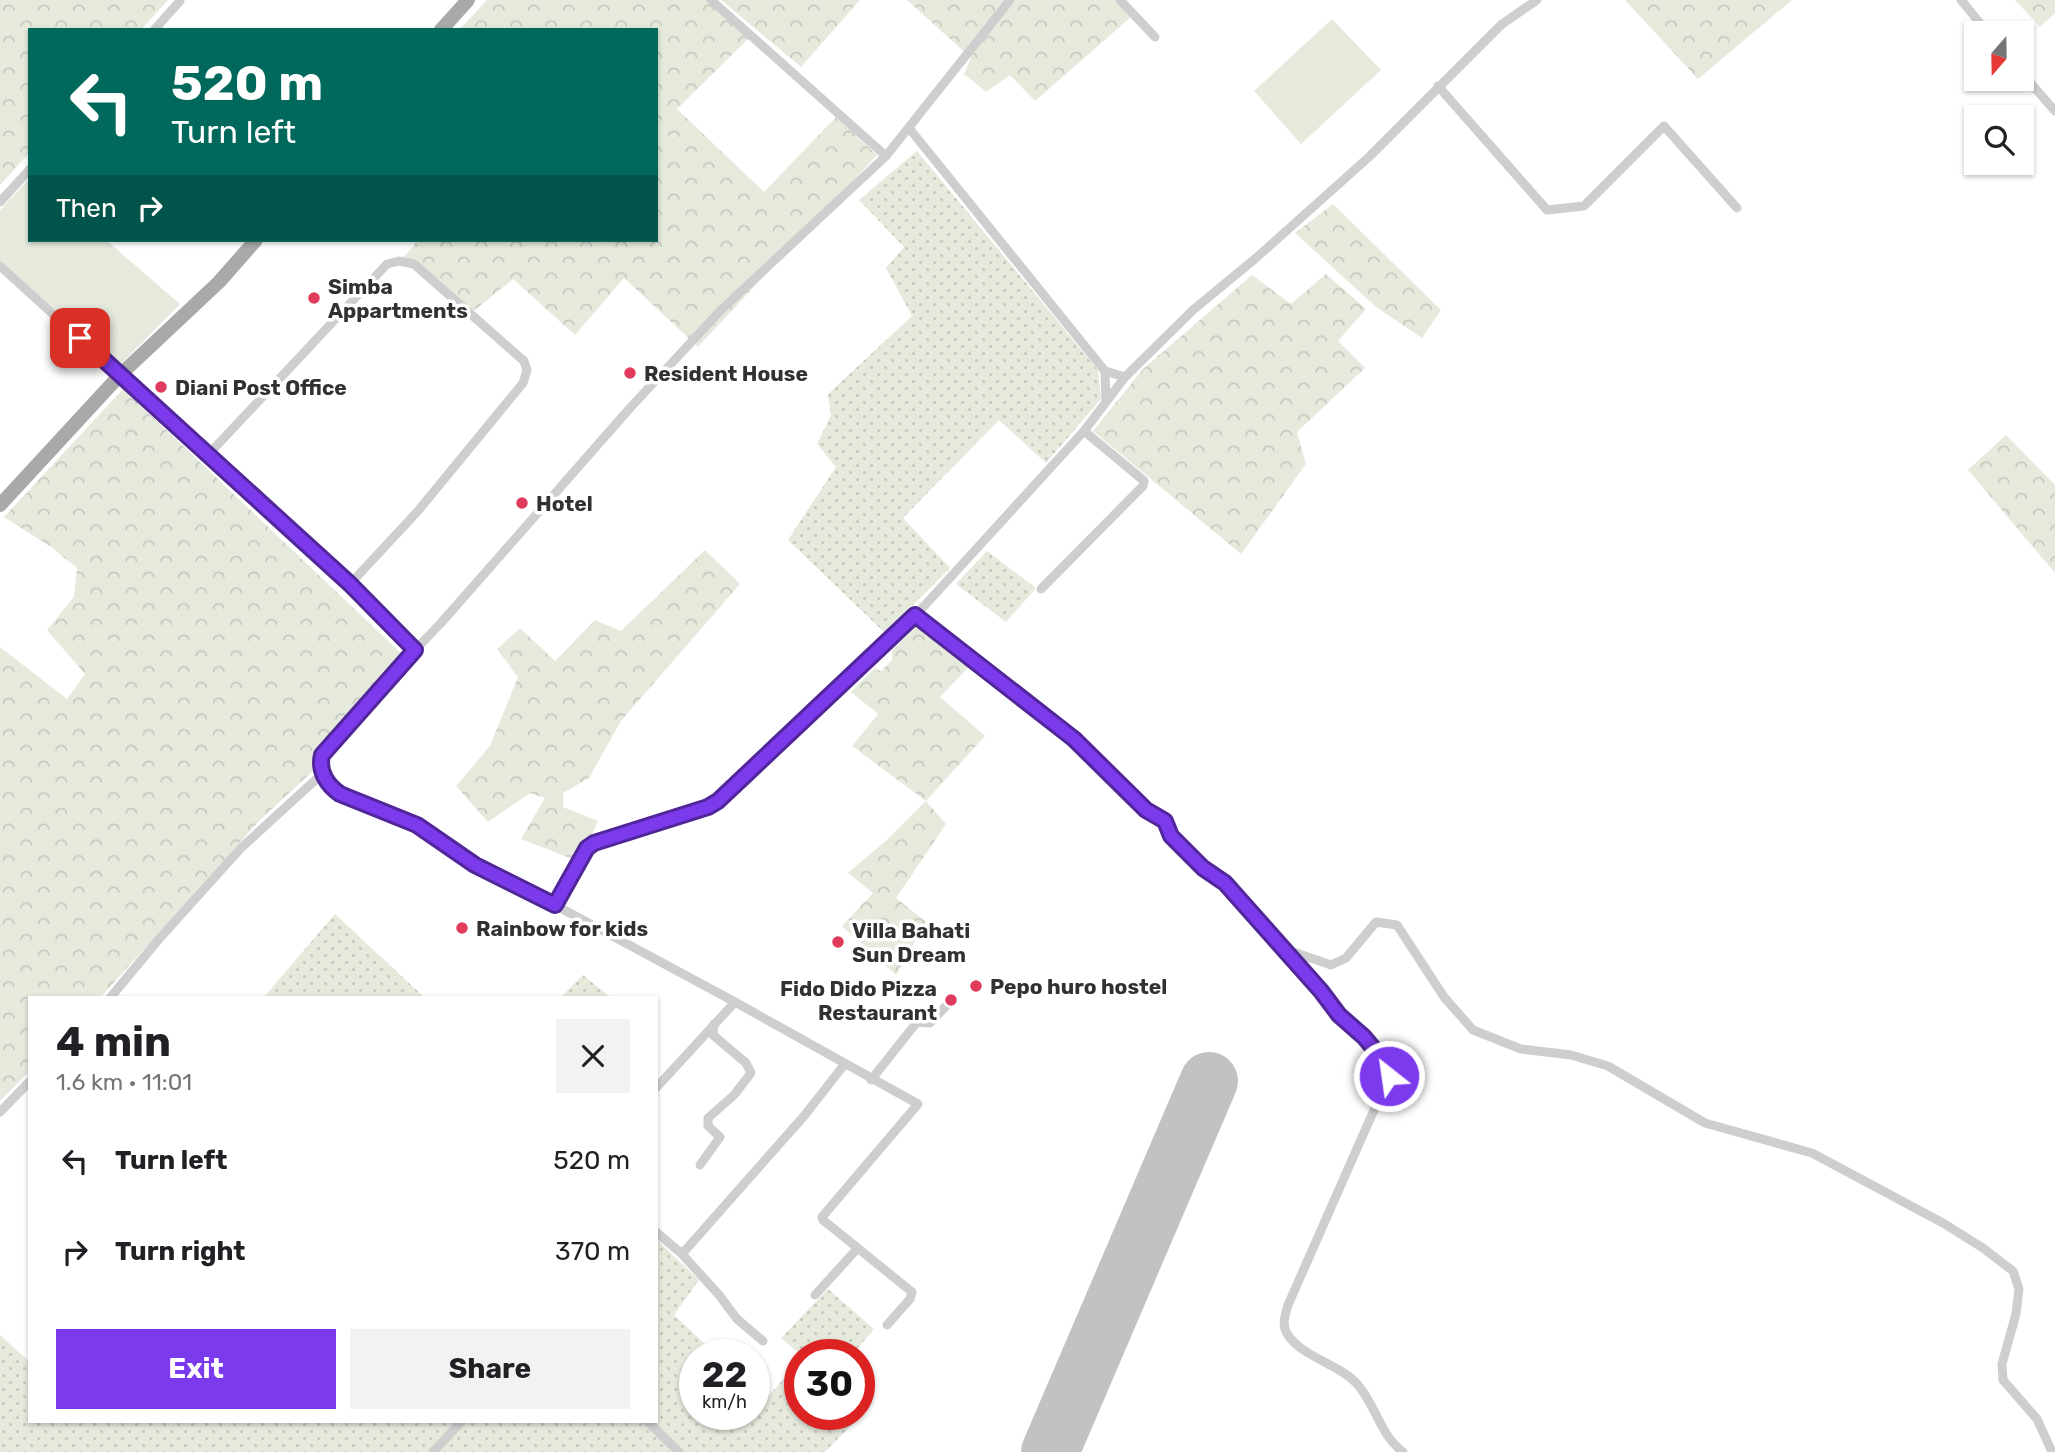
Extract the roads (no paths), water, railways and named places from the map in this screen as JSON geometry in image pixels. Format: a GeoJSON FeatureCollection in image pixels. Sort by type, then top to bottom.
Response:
{"type":"FeatureCollection","features":[{"type":"Feature","properties":{"kind":"main road"},"geometry":{"type":"LineString","coordinates":[[443,28],[468,0]]}},
{"type":"Feature","properties":{"kind":"main road"},"geometry":{"type":"LineString","coordinates":[[0,505],[120,375],[219,282],[254,242]]}},
{"type":"Feature","properties":{"kind":"street"},"geometry":{"type":"LineString","coordinates":[[711,0],[886,156]]}},
{"type":"Feature","properties":{"kind":"street"},"geometry":{"type":"LineString","coordinates":[[887,1325],[910,1299],[912,1292],[823,1220],[822,1215],[918,1104],[735,1002],[475,865],[417,825],[340,794],[332,788],[323,773],[321,761],[325,750],[720,311],[886,156],[1010,0]]}},
{"type":"Feature","properties":{"kind":"street"},"geometry":{"type":"LineString","coordinates":[[1120,0],[1155,37]]}},
{"type":"Feature","properties":{"kind":"street"},"geometry":{"type":"LineString","coordinates":[[555,905],[587,848],[594,843],[708,807],[718,801],[915,615],[1084,431],[1125,377],[1193,310],[1256,258],[1370,156],[1502,24],[1537,0]]}},
{"type":"Feature","properties":{"kind":"street"},"geometry":{"type":"LineString","coordinates":[[1961,0],[1978,21]]}},
{"type":"Feature","properties":{"kind":"street"},"geometry":{"type":"LineString","coordinates":[[156,28],[180,1]]}},
{"type":"Feature","properties":{"kind":"street"},"geometry":{"type":"LineString","coordinates":[[1438,86],[1547,210],[1584,206],[1664,126],[1737,208]]}},
{"type":"Feature","properties":{"kind":"street"},"geometry":{"type":"LineString","coordinates":[[2034,87],[2055,111]]}},
{"type":"Feature","properties":{"kind":"street"},"geometry":{"type":"LineString","coordinates":[[909,128],[1105,371],[1125,377]]}},
{"type":"Feature","properties":{"kind":"street"},"geometry":{"type":"LineString","coordinates":[[0,202],[28,171]]}},
{"type":"Feature","properties":{"kind":"street"},"geometry":{"type":"LineString","coordinates":[[207,456],[387,264],[399,261],[414,264],[524,361],[527,370],[523,383],[417,512],[350,584]]}},
{"type":"Feature","properties":{"kind":"street"},"geometry":{"type":"LineString","coordinates":[[0,265],[350,584],[415,650]]}},
{"type":"Feature","properties":{"kind":"street"},"geometry":{"type":"LineString","coordinates":[[1105,371],[1106,401]]}},
{"type":"Feature","properties":{"kind":"street"},"geometry":{"type":"LineString","coordinates":[[1041,589],[1143,486],[1144,481],[1138,475],[1084,431]]}},
{"type":"Feature","properties":{"kind":"street"},"geometry":{"type":"LineString","coordinates":[[915,615],[1074,739],[1146,810],[1165,821],[1171,836],[1203,868],[1225,883],[1339,1015],[1364,1037],[1385,1062],[1389,1076],[1288,1305],[1283,1326],[1290,1338],[1343,1371],[1359,1386],[1393,1445],[1403,1452]]}},
{"type":"Feature","properties":{"kind":"street"},"geometry":{"type":"LineString","coordinates":[[112,996],[241,848],[323,773]]}},
{"type":"Feature","properties":{"kind":"street"},"geometry":{"type":"LineString","coordinates":[[1282,948],[1331,965],[1346,958],[1376,922],[1397,925],[1444,997],[1473,1030],[1521,1049],[1571,1055],[1608,1066],[1705,1123],[1812,1153],[1983,1248],[2013,1271],[2019,1289],[2016,1314],[2002,1364],[2003,1380],[2037,1419],[2052,1452]]}},
{"type":"Feature","properties":{"kind":"street"},"geometry":{"type":"LineString","coordinates":[[658,1086],[735,1002]]}},
{"type":"Feature","properties":{"kind":"street"},"geometry":{"type":"LineString","coordinates":[[871,1080],[918,1022],[930,1023],[947,1005]]}},
{"type":"Feature","properties":{"kind":"street"},"geometry":{"type":"LineString","coordinates":[[700,1165],[720,1137],[708,1126],[708,1118],[734,1095],[751,1073],[746,1063],[713,1035],[714,1024]]}},
{"type":"Feature","properties":{"kind":"street"},"geometry":{"type":"LineString","coordinates":[[682,1254],[804,1116],[844,1065]]}},
{"type":"Feature","properties":{"kind":"street"},"geometry":{"type":"LineString","coordinates":[[0,1112],[28,1083]]}},
{"type":"Feature","properties":{"kind":"street"},"geometry":{"type":"LineString","coordinates":[[658,1234],[682,1254],[737,1319],[761,1339]]}},
{"type":"Feature","properties":{"kind":"street"},"geometry":{"type":"LineString","coordinates":[[815,1295],[857,1248]]}},
{"type":"Feature","properties":{"kind":"street"},"geometry":{"type":"LineString","coordinates":[[433,1452],[460,1423]]}},
{"type":"Feature","properties":{"kind":"street"},"geometry":{"type":"LineString","coordinates":[[649,1423],[679,1452]]}},
{"type":"Feature","properties":{"kind":"place","name":"Simba Appartments"},"geometry":{"type":"Point","coordinates":[314,298]}},
{"type":"Feature","properties":{"kind":"place","name":"Resident House"},"geometry":{"type":"Point","coordinates":[630,373]}},
{"type":"Feature","properties":{"kind":"place","name":"Diani Post Office"},"geometry":{"type":"Point","coordinates":[161,387]}},
{"type":"Feature","properties":{"kind":"place","name":"Hotel"},"geometry":{"type":"Point","coordinates":[522,503]}},
{"type":"Feature","properties":{"kind":"place","name":"Rainbow for kids"},"geometry":{"type":"Point","coordinates":[462,928]}},
{"type":"Feature","properties":{"kind":"place","name":"Villa Bahati Sun Dream"},"geometry":{"type":"Point","coordinates":[838,942]}},
{"type":"Feature","properties":{"kind":"place","name":"Pepo huro hostel"},"geometry":{"type":"Point","coordinates":[976,986]}},
{"type":"Feature","properties":{"kind":"place","name":"Fido Dido Pizza Restaurant"},"geometry":{"type":"Point","coordinates":[951,1000]}}]}
